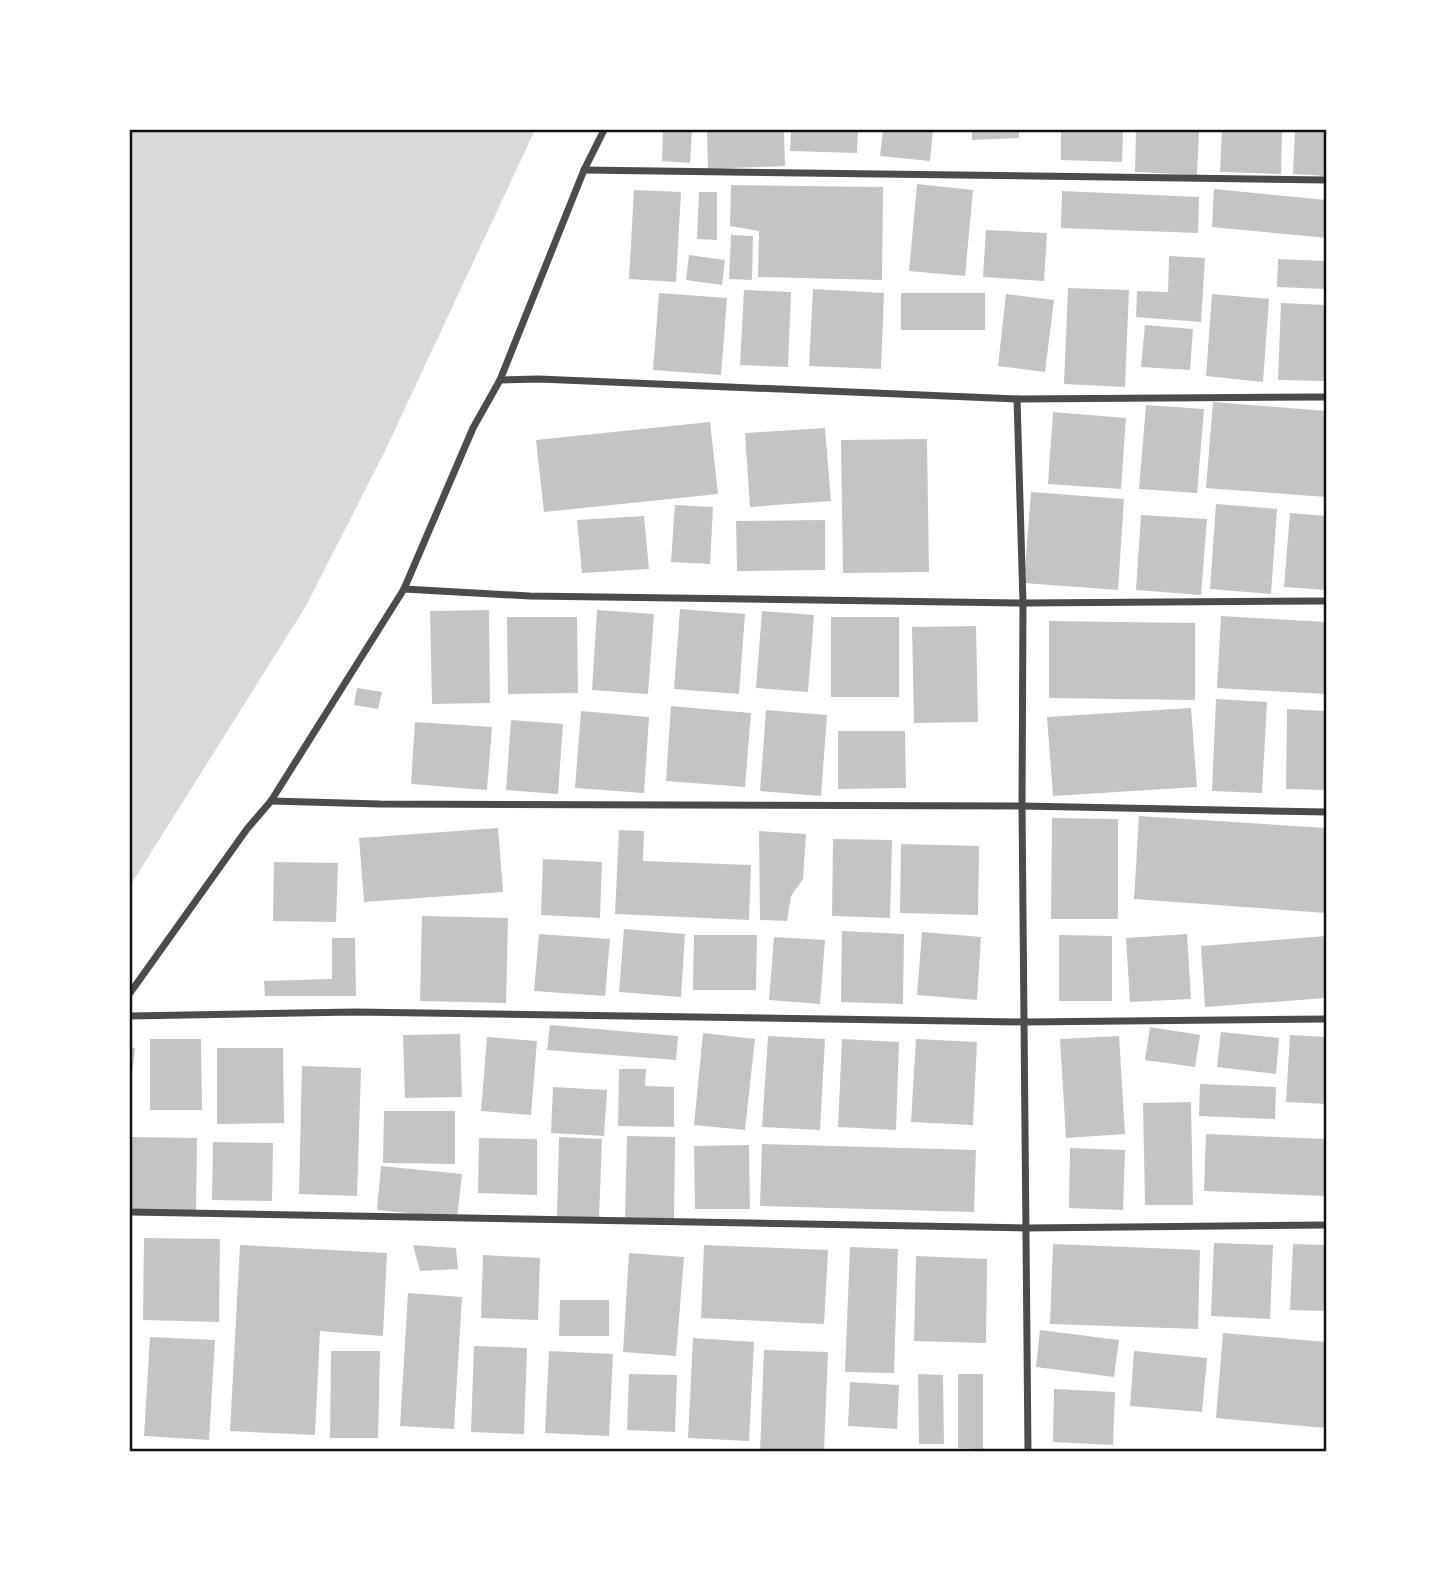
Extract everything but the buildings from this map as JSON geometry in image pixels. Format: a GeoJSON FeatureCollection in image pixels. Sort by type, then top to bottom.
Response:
{"type":"FeatureCollection","features":[{"type":"Feature","properties":{"kind":"street"},"geometry":{"type":"LineString","coordinates":[[130,993],[247,829],[271,801],[404,589],[473,429],[500,380],[584,170],[604,130]]}},
{"type":"Feature","properties":{"kind":"street"},"geometry":{"type":"LineString","coordinates":[[584,170],[1326,180]]}},
{"type":"Feature","properties":{"kind":"street"},"geometry":{"type":"LineString","coordinates":[[500,380],[539,379],[1017,399],[1326,397]]}},
{"type":"Feature","properties":{"kind":"street"},"geometry":{"type":"LineString","coordinates":[[1017,399],[1023,603],[1022,806],[1028,1451]]}},
{"type":"Feature","properties":{"kind":"street"},"geometry":{"type":"LineString","coordinates":[[404,589],[530,596],[1023,603],[1326,601]]}},
{"type":"Feature","properties":{"kind":"street"},"geometry":{"type":"LineString","coordinates":[[271,801],[394,804],[1022,806],[1326,812]]}},
{"type":"Feature","properties":{"kind":"street"},"geometry":{"type":"LineString","coordinates":[[130,1016],[355,1012],[1025,1022],[1326,1018]]}},
{"type":"Feature","properties":{"kind":"street"},"geometry":{"type":"LineString","coordinates":[[130,1212],[1027,1227],[1326,1225]]}},
{"type":"Feature","properties":{"kind":"shaded area"},"geometry":{"type":"Polygon","coordinates":[[[130,130],[535,130],[385,451],[306,606],[130,886],[130,130]]]}}]}
